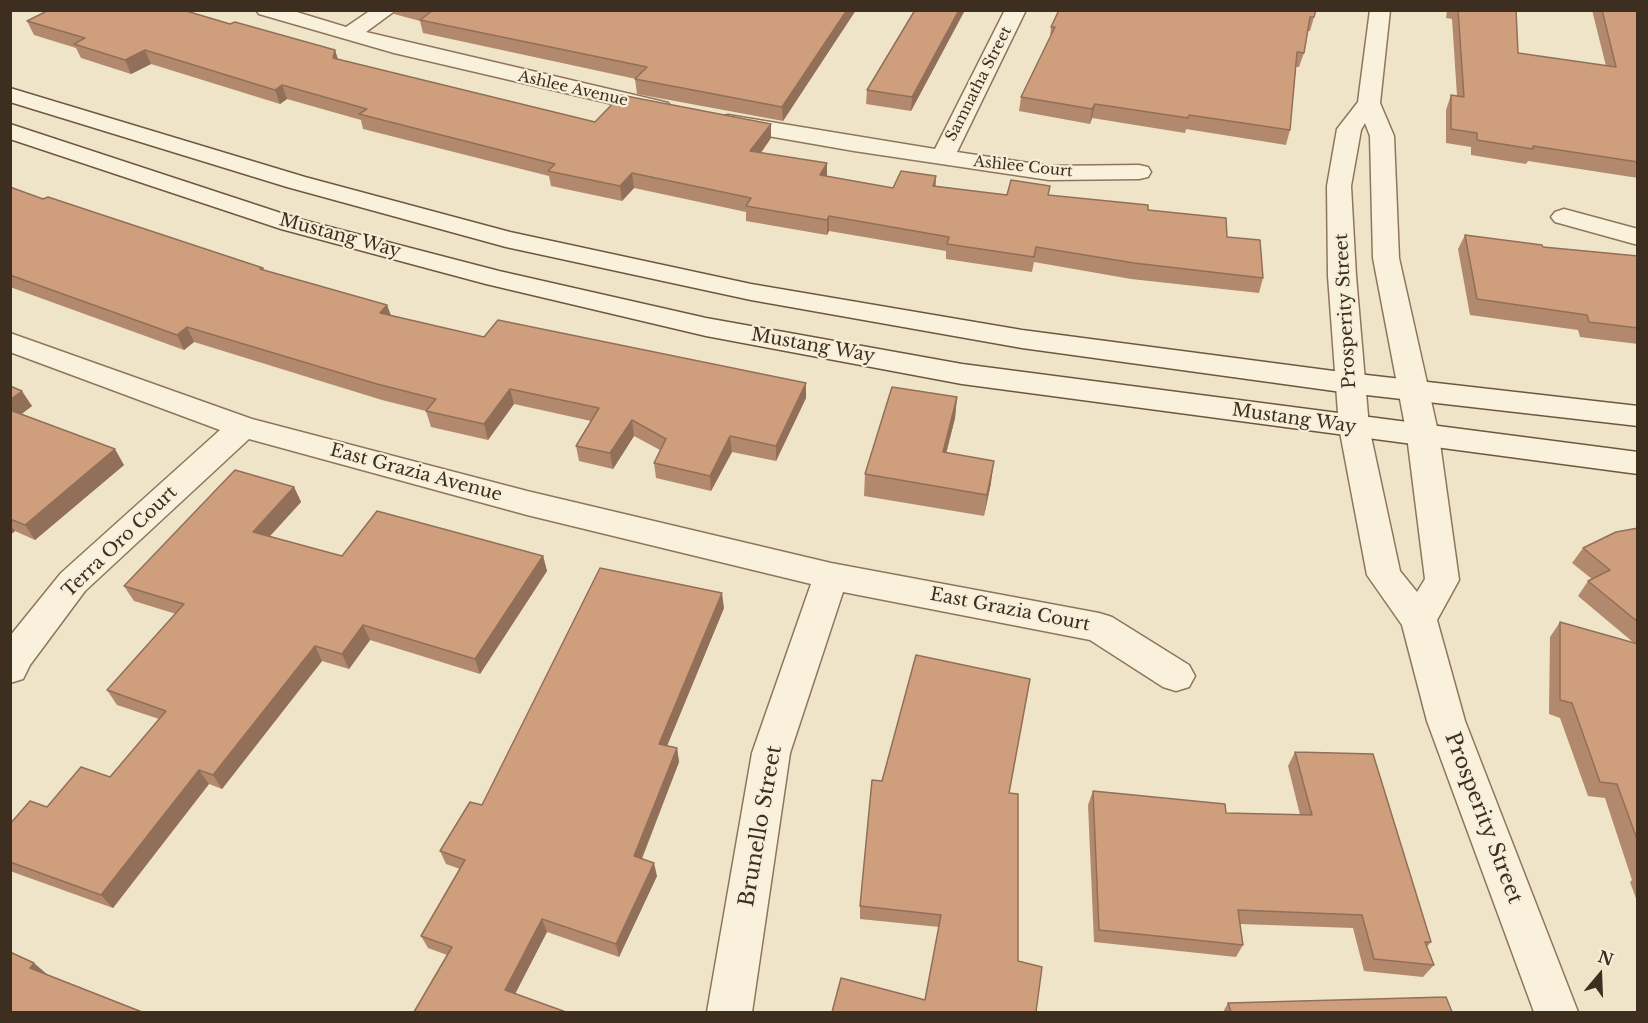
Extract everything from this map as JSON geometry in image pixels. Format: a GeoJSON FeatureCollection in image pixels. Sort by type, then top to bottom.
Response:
{"type":"FeatureCollection","features":[{"type":"Feature","properties":{"kind":"street","name":"Ashlee Avenue"},"geometry":{"type":"LineString","coordinates":[[267,10],[348,35],[515,77],[694,115],[942,158]]}},
{"type":"Feature","properties":{"kind":"street"},"geometry":{"type":"LineString","coordinates":[[348,35],[386,10]]}},
{"type":"Feature","properties":{"kind":"street","name":"Samnatha Street"},"geometry":{"type":"LineString","coordinates":[[942,158],[1016,10]]}},
{"type":"Feature","properties":{"kind":"street"},"geometry":{"type":"LineString","coordinates":[[1380,10],[1369,103],[1382,136],[1386,258],[1423,436],[1442,580],[1419,620]]}},
{"type":"Feature","properties":{"kind":"street"},"geometry":{"type":"LineString","coordinates":[[10,95],[296,182],[473,230],[750,292],[1022,339],[1349,383],[1638,416]]}},
{"type":"Feature","properties":{"kind":"street","name":"Prosperity Street"},"geometry":{"type":"LineString","coordinates":[[1369,103],[1349,129],[1339,186],[1342,276],[1354,427],[1384,575],[1419,620],[1446,721],[1556,1012]]}},
{"type":"Feature","properties":{"kind":"street","name":"Mustang Way"},"geometry":{"type":"LineString","coordinates":[[10,131],[290,224],[496,278],[706,327],[962,374],[1638,463]]}},
{"type":"Feature","properties":{"kind":"street","name":"Ashlee Court"},"geometry":{"type":"LineString","coordinates":[[942,158],[1049,173],[1139,172]]}},
{"type":"Feature","properties":{"kind":"street"},"geometry":{"type":"LineString","coordinates":[[1564,217],[1638,237]]}},
{"type":"Feature","properties":{"kind":"street","name":"East Grazia Avenue"},"geometry":{"type":"LineString","coordinates":[[10,342],[243,427],[527,503],[831,576]]}},
{"type":"Feature","properties":{"kind":"street","name":"Terra Oro Court"},"geometry":{"type":"LineString","coordinates":[[10,668],[17,655],[73,582],[243,427]]}},
{"type":"Feature","properties":{"kind":"street","name":"East Grazia Court"},"geometry":{"type":"LineString","coordinates":[[831,576],[1099,627],[1176,676]]}},
{"type":"Feature","properties":{"kind":"street","name":"Brunello Street"},"geometry":{"type":"LineString","coordinates":[[729,1012],[771,753],[831,576]]}},
{"type":"Feature","properties":{"kind":"building"},"geometry":{"type":"Polygon","coordinates":[[[49,10],[183,10],[335,50],[333,58],[595,122],[621,95],[771,124],[750,151],[827,163],[820,175],[893,188],[901,171],[936,176],[933,186],[1007,195],[1011,180],[1050,186],[1048,195],[1148,205],[1148,210],[1226,218],[1227,237],[1260,240],[1263,278],[1134,263],[1036,247],[1034,257],[947,244],[949,237],[829,216],[827,220],[746,206],[751,198],[632,173],[620,186],[548,171],[555,164],[359,114],[367,109],[282,85],[275,90],[145,50],[125,60],[74,44],[85,38],[27,21],[49,10]]]}},
{"type":"Feature","properties":{"kind":"building"},"geometry":{"type":"Polygon","coordinates":[[[430,10],[847,10],[782,107],[635,79],[647,67],[420,20],[432,11],[430,10]]]}},
{"type":"Feature","properties":{"kind":"building"},"geometry":{"type":"Polygon","coordinates":[[[915,10],[959,10],[912,97],[867,90],[915,10]]]}},
{"type":"Feature","properties":{"kind":"building"},"geometry":{"type":"Polygon","coordinates":[[[1059,10],[1316,10],[1314,17],[1310,17],[1304,53],[1297,52],[1290,130],[1095,104],[1092,109],[1021,97],[1055,27],[1051,27],[1059,10]]]}},
{"type":"Feature","properties":{"kind":"building"},"geometry":{"type":"Polygon","coordinates":[[[1458,10],[1516,10],[1518,53],[1616,67],[1602,10],[1638,10],[1638,162],[1477,140],[1477,133],[1451,129],[1451,95],[1464,97],[1458,10]]]}},
{"type":"Feature","properties":{"kind":"building"},"geometry":{"type":"Polygon","coordinates":[[[10,187],[43,199],[48,197],[263,268],[260,269],[387,305],[380,313],[484,337],[498,320],[806,383],[776,446],[730,436],[710,476],[654,463],[666,439],[632,420],[610,453],[576,446],[599,408],[510,389],[484,424],[426,411],[436,399],[377,384],[187,327],[177,335],[10,275],[10,187]]]}},
{"type":"Feature","properties":{"kind":"building"},"geometry":{"type":"Polygon","coordinates":[[[1465,235],[1542,245],[1543,247],[1638,256],[1638,328],[1589,322],[1587,315],[1477,299],[1465,235]]]}},
{"type":"Feature","properties":{"kind":"building"},"geometry":{"type":"Polygon","coordinates":[[[10,386],[22,391],[10,400],[10,386]]]}},
{"type":"Feature","properties":{"kind":"building"},"geometry":{"type":"Polygon","coordinates":[[[892,387],[957,397],[943,452],[994,461],[987,495],[865,474],[892,387]]]}},
{"type":"Feature","properties":{"kind":"building"},"geometry":{"type":"Polygon","coordinates":[[[10,410],[115,449],[25,525],[10,519],[10,410]]]}},
{"type":"Feature","properties":{"kind":"building"},"geometry":{"type":"Polygon","coordinates":[[[235,470],[294,487],[253,532],[342,556],[377,511],[543,556],[475,659],[363,625],[342,654],[315,646],[213,775],[199,770],[101,895],[10,862],[10,824],[30,801],[47,807],[81,767],[110,777],[166,711],[107,690],[184,604],[124,586],[235,470]]]}},
{"type":"Feature","properties":{"kind":"building"},"geometry":{"type":"Polygon","coordinates":[[[1638,528],[1638,622],[1588,581],[1610,570],[1583,548],[1616,532],[1638,528]]]}},
{"type":"Feature","properties":{"kind":"building"},"geometry":{"type":"Polygon","coordinates":[[[600,568],[722,593],[659,744],[677,748],[634,856],[654,863],[616,944],[542,919],[505,990],[566,1012],[414,1012],[452,947],[421,936],[465,860],[440,851],[470,802],[482,805],[600,568]]]}},
{"type":"Feature","properties":{"kind":"building"},"geometry":{"type":"Polygon","coordinates":[[[1560,622],[1638,644],[1638,842],[1617,784],[1600,782],[1572,703],[1560,700],[1560,622]]]}},
{"type":"Feature","properties":{"kind":"building"},"geometry":{"type":"Polygon","coordinates":[[[916,655],[1030,679],[1009,793],[1018,794],[1018,961],[1042,967],[1036,1012],[832,1012],[841,978],[925,1000],[941,915],[860,906],[872,780],[882,781],[916,655]]]}},
{"type":"Feature","properties":{"kind":"building"},"geometry":{"type":"Polygon","coordinates":[[[1295,752],[1373,754],[1431,942],[1425,942],[1434,965],[1374,959],[1362,915],[1238,910],[1243,945],[1099,930],[1093,791],[1225,804],[1226,813],[1312,815],[1295,752]]]}},
{"type":"Feature","properties":{"kind":"building"},"geometry":{"type":"Polygon","coordinates":[[[10,952],[34,963],[30,968],[142,1012],[10,1012],[10,952]]]}},
{"type":"Feature","properties":{"kind":"building"},"geometry":{"type":"Polygon","coordinates":[[[1446,997],[1452,1012],[1231,1012],[1228,1003],[1446,997]]]}}]}
